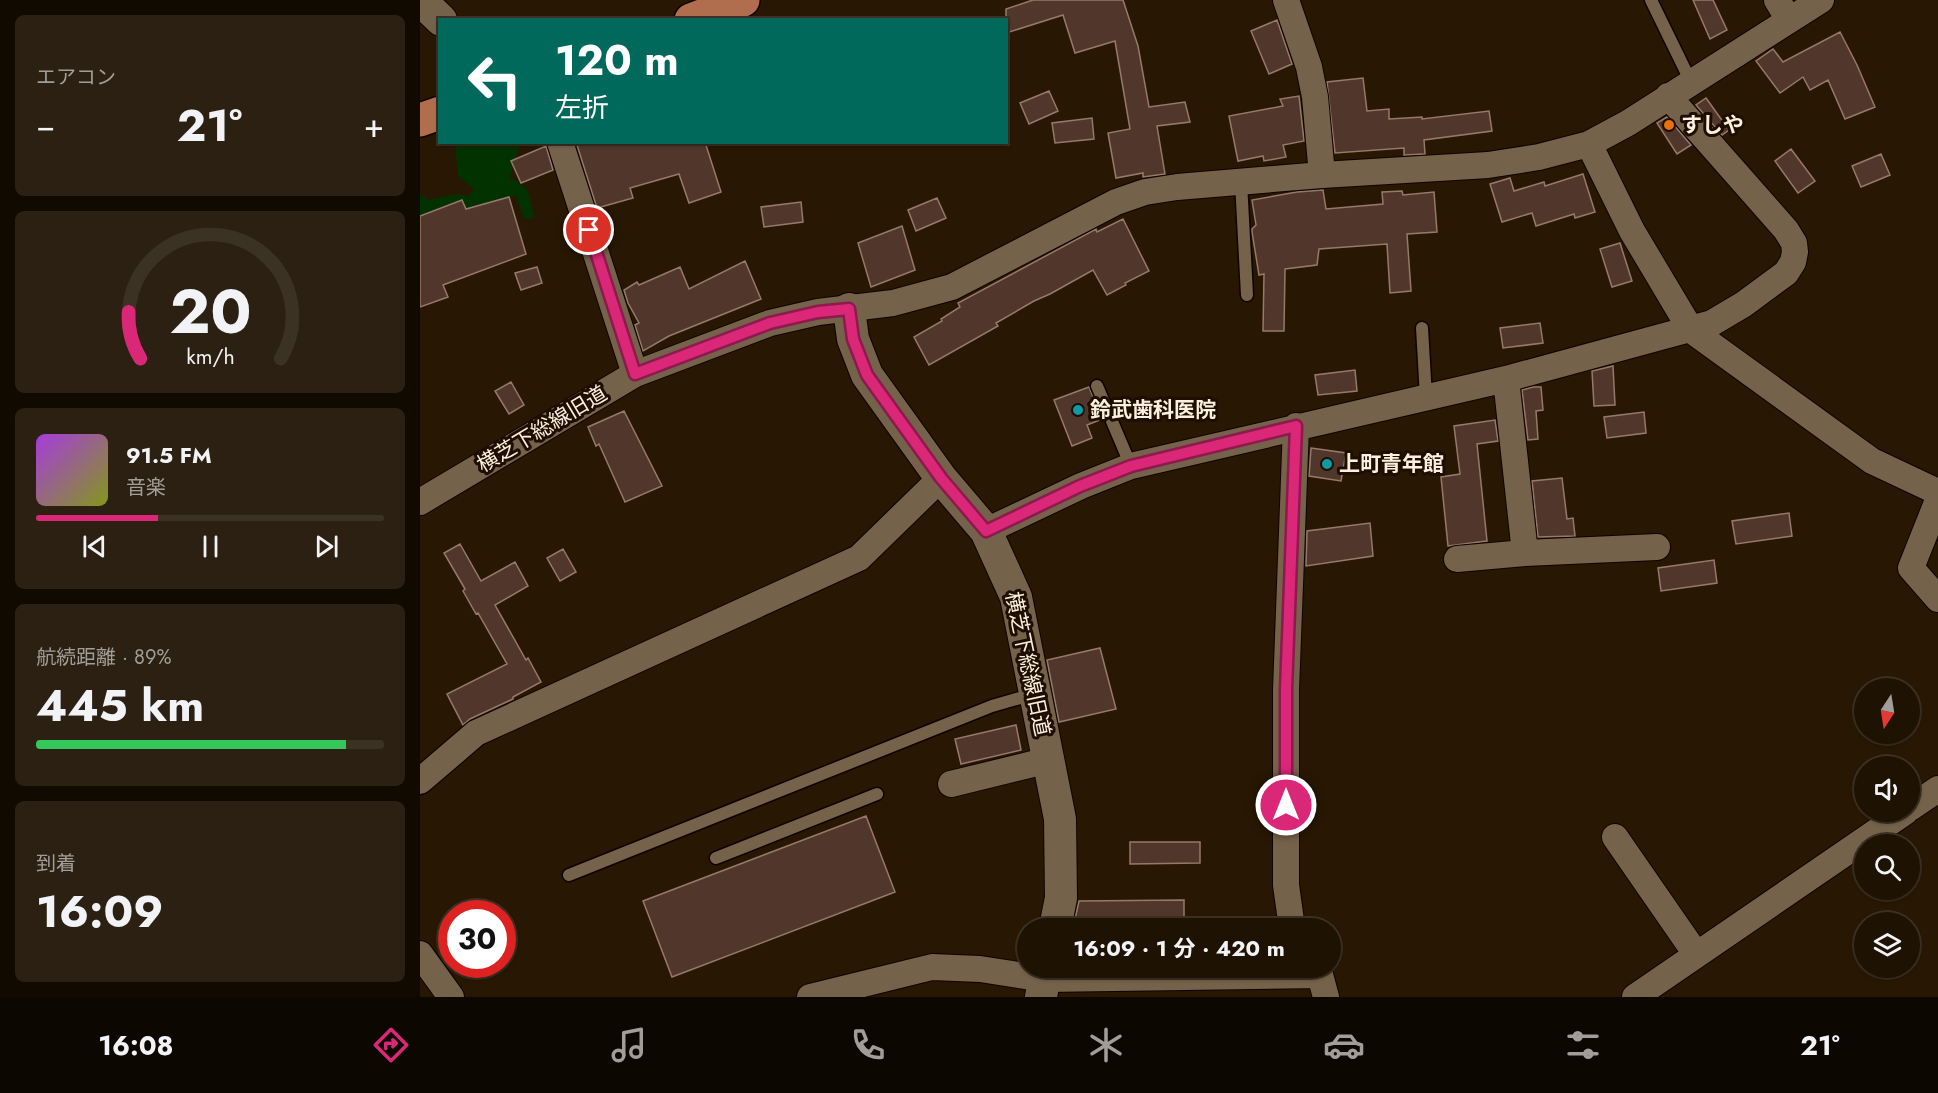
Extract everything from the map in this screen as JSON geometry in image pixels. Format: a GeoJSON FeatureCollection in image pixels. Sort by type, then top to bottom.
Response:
{"type":"FeatureCollection","features":[{"type":"Feature","properties":{"kind":"highway"},"geometry":{"type":"LineString","coordinates":[[696,18],[743,0]]}},
{"type":"Feature","properties":{"kind":"highway"},"geometry":{"type":"LineString","coordinates":[[420,120],[438,114]]}},
{"type":"Feature","properties":{"kind":"street"},"geometry":{"type":"LineString","coordinates":[[420,0],[439,18]]}},
{"type":"Feature","properties":{"kind":"street"},"geometry":{"type":"LineString","coordinates":[[1286,0],[1309,67],[1315,97],[1322,175]]}},
{"type":"Feature","properties":{"kind":"street"},"geometry":{"type":"LineString","coordinates":[[849,309],[894,303],[952,287],[1116,202],[1145,192],[1177,187],[1322,175],[1488,165],[1539,157],[1589,144],[1628,123],[1691,82],[1783,10],[1821,0]]}},
{"type":"Feature","properties":{"kind":"street"},"geometry":{"type":"LineString","coordinates":[[986,531],[1080,486],[1131,466],[1506,379],[1691,330],[1712,323],[1744,304],[1786,273],[1793,262],[1794,243],[1786,230],[1668,96]]}},
{"type":"Feature","properties":{"kind":"street"},"geometry":{"type":"LineString","coordinates":[[561,144],[635,374]]}},
{"type":"Feature","properties":{"kind":"street"},"geometry":{"type":"LineString","coordinates":[[1589,144],[1632,231],[1691,330],[1872,461],[1938,492]]}},
{"type":"Feature","properties":{"kind":"street","name":"横芝下総線旧道"},"geometry":{"type":"LineString","coordinates":[[420,502],[635,374],[770,323],[818,312],[849,309],[853,339],[867,375],[941,478],[986,531],[1016,597],[1060,819],[1061,898],[1056,918]]}},
{"type":"Feature","properties":{"kind":"street"},"geometry":{"type":"LineString","coordinates":[[1506,379],[1525,553]]}},
{"type":"Feature","properties":{"kind":"street"},"geometry":{"type":"LineString","coordinates":[[1291,918],[1286,885],[1286,690],[1296,426]]}},
{"type":"Feature","properties":{"kind":"street"},"geometry":{"type":"LineString","coordinates":[[420,781],[476,733],[859,558],[941,478]]}},
{"type":"Feature","properties":{"kind":"street"},"geometry":{"type":"LineString","coordinates":[[1938,500],[1911,568],[1938,599]]}},
{"type":"Feature","properties":{"kind":"street"},"geometry":{"type":"LineString","coordinates":[[1457,559],[1525,553],[1657,547]]}},
{"type":"Feature","properties":{"kind":"street"},"geometry":{"type":"LineString","coordinates":[[951,784],[1048,760]]}},
{"type":"Feature","properties":{"kind":"street"},"geometry":{"type":"LineString","coordinates":[[1920,801],[1938,789]]}},
{"type":"Feature","properties":{"kind":"street"},"geometry":{"type":"LineString","coordinates":[[1635,997],[1890,822]]}},
{"type":"Feature","properties":{"kind":"street"},"geometry":{"type":"LineString","coordinates":[[1615,837],[1696,954]]}},
{"type":"Feature","properties":{"kind":"street"},"geometry":{"type":"LineString","coordinates":[[420,954],[451,997]]}},
{"type":"Feature","properties":{"kind":"street"},"geometry":{"type":"LineString","coordinates":[[810,997],[932,967],[980,969],[1044,981],[1129,978]]}},
{"type":"Feature","properties":{"kind":"street"},"geometry":{"type":"LineString","coordinates":[[1321,978],[1326,997]]}},
{"type":"Feature","properties":{"kind":"lane"},"geometry":{"type":"LineString","coordinates":[[1651,0],[1691,82]]}},
{"type":"Feature","properties":{"kind":"lane"},"geometry":{"type":"LineString","coordinates":[[1241,182],[1247,295]]}},
{"type":"Feature","properties":{"kind":"lane"},"geometry":{"type":"LineString","coordinates":[[1422,328],[1426,397]]}},
{"type":"Feature","properties":{"kind":"lane"},"geometry":{"type":"LineString","coordinates":[[1097,386],[1131,466]]}},
{"type":"Feature","properties":{"kind":"lane"},"geometry":{"type":"LineString","coordinates":[[568,875],[992,705],[1035,694]]}},
{"type":"Feature","properties":{"kind":"lane"},"geometry":{"type":"LineString","coordinates":[[862,758],[867,771]]}},
{"type":"Feature","properties":{"kind":"lane"},"geometry":{"type":"LineString","coordinates":[[716,858],[877,794]]}},
{"type":"Feature","properties":{"kind":"green space"},"geometry":{"type":"Polygon","coordinates":[[[455,144],[520,144],[510,177],[527,189],[535,218],[524,219],[516,195],[478,213],[420,223],[420,194],[428,200],[457,194],[468,196],[474,189],[458,176],[455,144]]]}},
{"type":"Feature","properties":{"kind":"building"},"geometry":{"type":"Polygon","coordinates":[[[1033,0],[1123,0],[1138,46],[1149,107],[1185,102],[1190,122],[1157,126],[1165,174],[1143,177],[1143,173],[1116,178],[1108,133],[1130,129],[1115,41],[1075,53],[1063,15],[1008,32],[1006,9],[1033,0]]]}},
{"type":"Feature","properties":{"kind":"building"},"geometry":{"type":"Polygon","coordinates":[[[1693,0],[1713,0],[1727,30],[1710,39],[1693,0]]]}},
{"type":"Feature","properties":{"kind":"building"},"geometry":{"type":"Polygon","coordinates":[[[1277,20],[1292,64],[1269,74],[1251,31],[1277,20]]]}},
{"type":"Feature","properties":{"kind":"building"},"geometry":{"type":"Polygon","coordinates":[[[1840,32],[1875,107],[1845,119],[1828,80],[1810,90],[1803,77],[1780,93],[1756,61],[1773,49],[1783,62],[1840,32]]]}},
{"type":"Feature","properties":{"kind":"building"},"geometry":{"type":"Polygon","coordinates":[[[1363,78],[1367,111],[1389,109],[1389,119],[1422,117],[1422,119],[1489,111],[1492,131],[1424,140],[1425,154],[1404,155],[1404,148],[1335,153],[1327,82],[1363,78]]]}},
{"type":"Feature","properties":{"kind":"building"},"geometry":{"type":"Polygon","coordinates":[[[1049,91],[1058,111],[1029,124],[1020,103],[1049,91]]]}},
{"type":"Feature","properties":{"kind":"building"},"geometry":{"type":"Polygon","coordinates":[[[1299,96],[1304,141],[1283,145],[1286,157],[1264,161],[1263,156],[1238,161],[1229,116],[1283,106],[1280,99],[1299,96]]]}},
{"type":"Feature","properties":{"kind":"building"},"geometry":{"type":"Polygon","coordinates":[[[1706,98],[1729,130],[1722,135],[1696,105],[1706,98]]]}},
{"type":"Feature","properties":{"kind":"building"},"geometry":{"type":"Polygon","coordinates":[[[1667,117],[1691,145],[1677,154],[1657,123],[1667,117]]]}},
{"type":"Feature","properties":{"kind":"building"},"geometry":{"type":"Polygon","coordinates":[[[1092,118],[1094,139],[1055,143],[1052,123],[1092,118]]]}},
{"type":"Feature","properties":{"kind":"building"},"geometry":{"type":"Polygon","coordinates":[[[577,144],[706,144],[721,192],[689,203],[679,174],[630,188],[633,198],[597,208],[577,144]]]}},
{"type":"Feature","properties":{"kind":"building"},"geometry":{"type":"Polygon","coordinates":[[[546,146],[553,170],[521,183],[511,161],[546,146]]]}},
{"type":"Feature","properties":{"kind":"building"},"geometry":{"type":"Polygon","coordinates":[[[1791,149],[1815,181],[1798,193],[1775,161],[1791,149]]]}},
{"type":"Feature","properties":{"kind":"building"},"geometry":{"type":"Polygon","coordinates":[[[1881,154],[1890,175],[1861,187],[1852,166],[1881,154]]]}},
{"type":"Feature","properties":{"kind":"building"},"geometry":{"type":"Polygon","coordinates":[[[1583,174],[1595,212],[1575,218],[1574,214],[1536,226],[1532,213],[1502,222],[1490,184],[1510,178],[1514,191],[1544,182],[1545,186],[1583,174]]]}},
{"type":"Feature","properties":{"kind":"building"},"geometry":{"type":"Polygon","coordinates":[[[1323,190],[1326,209],[1383,204],[1382,192],[1402,191],[1403,195],[1434,192],[1437,232],[1407,234],[1411,291],[1390,293],[1387,244],[1319,249],[1317,265],[1285,269],[1284,331],[1263,331],[1264,274],[1259,275],[1252,232],[1256,225],[1252,200],[1323,190]]]}},
{"type":"Feature","properties":{"kind":"building"},"geometry":{"type":"Polygon","coordinates":[[[509,197],[526,254],[443,285],[448,297],[420,307],[420,216],[462,200],[466,209],[509,197]]]}},
{"type":"Feature","properties":{"kind":"building"},"geometry":{"type":"Polygon","coordinates":[[[937,198],[946,218],[916,231],[908,210],[937,198]]]}},
{"type":"Feature","properties":{"kind":"building"},"geometry":{"type":"Polygon","coordinates":[[[801,202],[803,222],[764,227],[761,207],[801,202]]]}},
{"type":"Feature","properties":{"kind":"building"},"geometry":{"type":"Polygon","coordinates":[[[1123,219],[1149,271],[1107,295],[1093,270],[996,323],[998,326],[929,365],[914,337],[942,321],[941,319],[960,307],[958,303],[1096,229],[1097,232],[1123,219]]]}},
{"type":"Feature","properties":{"kind":"building"},"geometry":{"type":"Polygon","coordinates":[[[902,226],[915,270],[871,287],[858,243],[902,226]]]}},
{"type":"Feature","properties":{"kind":"building"},"geometry":{"type":"Polygon","coordinates":[[[1620,243],[1632,281],[1612,287],[1600,249],[1620,243]]]}},
{"type":"Feature","properties":{"kind":"building"},"geometry":{"type":"Polygon","coordinates":[[[745,261],[761,299],[669,336],[643,351],[635,325],[639,323],[624,290],[637,282],[639,285],[680,267],[689,289],[745,261]]]}},
{"type":"Feature","properties":{"kind":"building"},"geometry":{"type":"Polygon","coordinates":[[[537,267],[542,283],[521,290],[515,273],[537,267]]]}},
{"type":"Feature","properties":{"kind":"building"},"geometry":{"type":"Polygon","coordinates":[[[1540,323],[1543,343],[1503,348],[1500,328],[1540,323]]]}},
{"type":"Feature","properties":{"kind":"building"},"geometry":{"type":"Polygon","coordinates":[[[1613,366],[1615,405],[1594,406],[1592,371],[1613,366]]]}},
{"type":"Feature","properties":{"kind":"building"},"geometry":{"type":"Polygon","coordinates":[[[1355,370],[1357,391],[1318,395],[1315,375],[1355,370]]]}},
{"type":"Feature","properties":{"kind":"building"},"geometry":{"type":"Polygon","coordinates":[[[511,382],[524,405],[509,414],[495,391],[511,382]]]}},
{"type":"Feature","properties":{"kind":"building","name":"鈴武歯科医院"},"geometry":{"type":"Polygon","coordinates":[[[1089,387],[1102,419],[1087,425],[1092,438],[1072,446],[1054,400],[1089,387]]]}},
{"type":"Feature","properties":{"kind":"building"},"geometry":{"type":"Polygon","coordinates":[[[1541,387],[1543,410],[1536,411],[1538,439],[1528,440],[1522,390],[1541,387]]]}},
{"type":"Feature","properties":{"kind":"building"},"geometry":{"type":"Polygon","coordinates":[[[624,411],[662,486],[625,502],[599,444],[596,446],[588,427],[624,411]]]}},
{"type":"Feature","properties":{"kind":"building"},"geometry":{"type":"Polygon","coordinates":[[[1644,412],[1646,433],[1607,438],[1604,417],[1644,412]]]}},
{"type":"Feature","properties":{"kind":"building"},"geometry":{"type":"Polygon","coordinates":[[[1495,420],[1498,441],[1477,444],[1487,541],[1448,546],[1441,477],[1460,474],[1454,426],[1495,420]]]}},
{"type":"Feature","properties":{"kind":"building","name":"上町青年館"},"geometry":{"type":"Polygon","coordinates":[[[1311,448],[1346,453],[1341,481],[1309,476],[1311,448]]]}},
{"type":"Feature","properties":{"kind":"building"},"geometry":{"type":"Polygon","coordinates":[[[1562,478],[1567,519],[1573,518],[1575,536],[1538,537],[1532,481],[1562,478]]]}},
{"type":"Feature","properties":{"kind":"building"},"geometry":{"type":"Polygon","coordinates":[[[1789,513],[1792,536],[1736,544],[1732,521],[1789,513]]]}},
{"type":"Feature","properties":{"kind":"building"},"geometry":{"type":"Polygon","coordinates":[[[1370,523],[1373,556],[1306,566],[1307,531],[1370,523]]]}},
{"type":"Feature","properties":{"kind":"building"},"geometry":{"type":"Polygon","coordinates":[[[460,544],[481,581],[515,562],[528,586],[495,605],[541,682],[513,699],[470,719],[463,725],[447,694],[507,664],[478,613],[476,614],[463,591],[465,589],[444,553],[460,544]]]}},
{"type":"Feature","properties":{"kind":"building"},"geometry":{"type":"Polygon","coordinates":[[[563,549],[576,572],[560,581],[547,558],[563,549]]]}},
{"type":"Feature","properties":{"kind":"building"},"geometry":{"type":"Polygon","coordinates":[[[1714,560],[1717,583],[1661,591],[1658,568],[1714,560]]]}},
{"type":"Feature","properties":{"kind":"building"},"geometry":{"type":"Polygon","coordinates":[[[1100,648],[1116,709],[1059,722],[1047,660],[1100,648]]]}},
{"type":"Feature","properties":{"kind":"building"},"geometry":{"type":"Polygon","coordinates":[[[1016,725],[1021,750],[961,764],[955,739],[1016,725]]]}},
{"type":"Feature","properties":{"kind":"building"},"geometry":{"type":"Polygon","coordinates":[[[866,816],[895,892],[672,977],[643,901],[866,816]]]}},
{"type":"Feature","properties":{"kind":"building"},"geometry":{"type":"Polygon","coordinates":[[[1130,842],[1200,842],[1200,863],[1130,864],[1130,842]]]}},
{"type":"Feature","properties":{"kind":"building"},"geometry":{"type":"Polygon","coordinates":[[[1184,900],[1184,918],[1075,918],[1079,901],[1184,900]]]}},
{"type":"Feature","properties":{"kind":"place","name":"すしや"},"geometry":{"type":"Point","coordinates":[1669,125]}},
{"type":"Feature","properties":{"kind":"place","name":"鈴武歯科医院"},"geometry":{"type":"Point","coordinates":[1078,410]}},
{"type":"Feature","properties":{"kind":"place","name":"上町青年館"},"geometry":{"type":"Point","coordinates":[1327,464]}},
{"type":"Feature","properties":{"kind":"route"},"geometry":{"type":"LineString","coordinates":[[589,230],[635,374],[770,323],[818,312],[849,309],[853,339],[867,375],[941,478],[986,531],[1080,486],[1131,466],[1296,426],[1286,690],[1286,805]]}}]}
